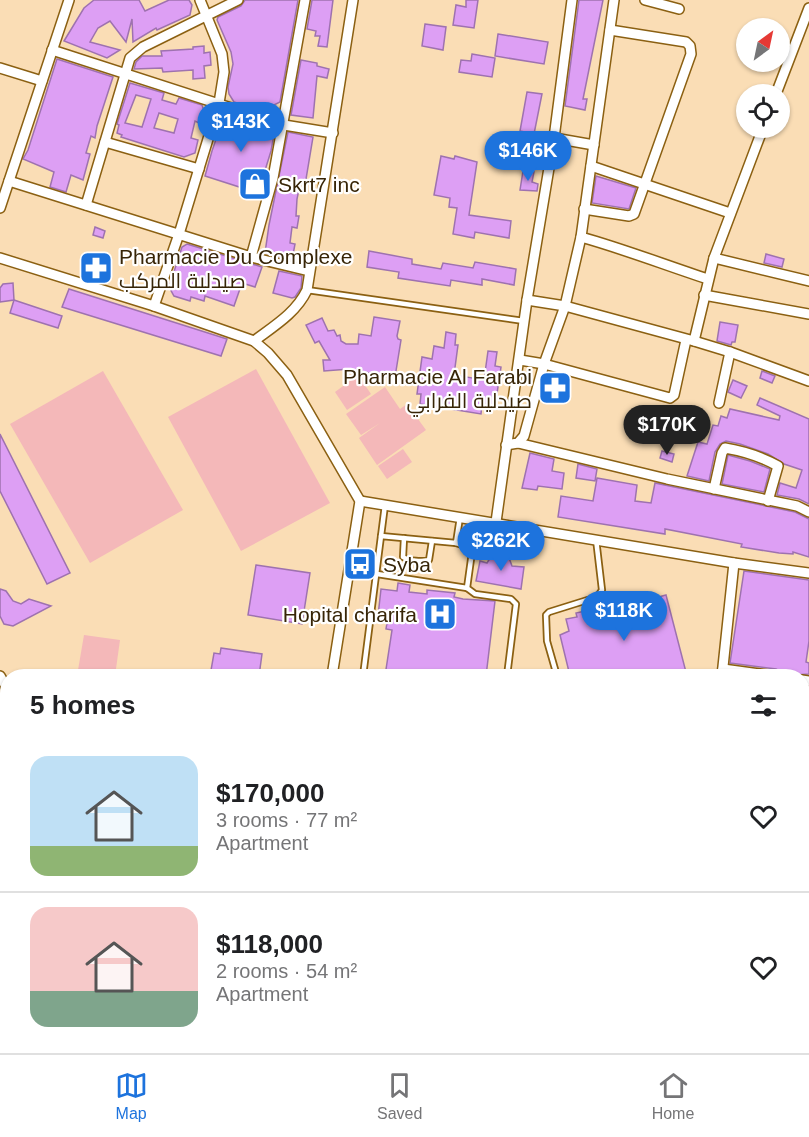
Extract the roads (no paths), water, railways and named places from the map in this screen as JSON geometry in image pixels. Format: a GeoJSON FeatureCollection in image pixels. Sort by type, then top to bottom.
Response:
{"type":"FeatureCollection","features":[{"type":"Feature","properties":{"kind":"street"},"geometry":{"type":"LineString","coordinates":[[0,208],[69,0]]}},
{"type":"Feature","properties":{"kind":"street"},"geometry":{"type":"LineString","coordinates":[[154,306],[179,234],[219,103],[224,72],[222,54],[200,0]]}},
{"type":"Feature","properties":{"kind":"street"},"geometry":{"type":"LineString","coordinates":[[86,205],[130,58],[135,52],[238,0]]}},
{"type":"Feature","properties":{"kind":"street"},"geometry":{"type":"LineString","coordinates":[[251,257],[273,178],[305,0]]}},
{"type":"Feature","properties":{"kind":"street"},"geometry":{"type":"LineString","coordinates":[[254,341],[290,314],[301,303],[307,290],[353,0]]}},
{"type":"Feature","properties":{"kind":"street"},"geometry":{"type":"LineString","coordinates":[[496,522],[527,300],[554,138],[572,0]]}},
{"type":"Feature","properties":{"kind":"street"},"geometry":{"type":"LineString","coordinates":[[518,443],[524,436],[544,364],[565,306],[581,237],[614,0]]}},
{"type":"Feature","properties":{"kind":"street"},"geometry":{"type":"LineString","coordinates":[[645,0],[679,9]]}},
{"type":"Feature","properties":{"kind":"street"},"geometry":{"type":"LineString","coordinates":[[780,84],[809,8]]}},
{"type":"Feature","properties":{"kind":"street"},"geometry":{"type":"LineString","coordinates":[[584,208],[632,215],[691,54],[690,46],[686,42],[610,30]]}},
{"type":"Feature","properties":{"kind":"street"},"geometry":{"type":"LineString","coordinates":[[52,50],[284,125],[333,133]]}},
{"type":"Feature","properties":{"kind":"street"},"geometry":{"type":"LineString","coordinates":[[0,68],[42,81]]}},
{"type":"Feature","properties":{"kind":"street"},"geometry":{"type":"LineString","coordinates":[[554,138],[594,145]]}},
{"type":"Feature","properties":{"kind":"street"},"geometry":{"type":"LineString","coordinates":[[520,360],[673,397],[714,258],[759,138]]}},
{"type":"Feature","properties":{"kind":"street"},"geometry":{"type":"LineString","coordinates":[[105,142],[199,169]]}},
{"type":"Feature","properties":{"kind":"street"},"geometry":{"type":"LineString","coordinates":[[591,166],[730,213]]}},
{"type":"Feature","properties":{"kind":"street"},"geometry":{"type":"LineString","coordinates":[[9,181],[251,257],[309,271]]}},
{"type":"Feature","properties":{"kind":"street"},"geometry":{"type":"LineString","coordinates":[[581,237],[627,250],[708,279]]}},
{"type":"Feature","properties":{"kind":"street"},"geometry":{"type":"LineString","coordinates":[[0,258],[154,306],[254,341],[287,375],[360,501],[333,669]]}},
{"type":"Feature","properties":{"kind":"street"},"geometry":{"type":"LineString","coordinates":[[714,258],[809,281]]}},
{"type":"Feature","properties":{"kind":"street"},"geometry":{"type":"LineString","coordinates":[[704,295],[809,314]]}},
{"type":"Feature","properties":{"kind":"street"},"geometry":{"type":"LineString","coordinates":[[527,300],[565,306],[730,352],[809,381]]}},
{"type":"Feature","properties":{"kind":"street"},"geometry":{"type":"LineString","coordinates":[[719,403],[730,352]]}},
{"type":"Feature","properties":{"kind":"street"},"geometry":{"type":"LineString","coordinates":[[506,445],[518,443],[797,506],[809,512]]}},
{"type":"Feature","properties":{"kind":"street"},"geometry":{"type":"LineString","coordinates":[[714,489],[725,448],[751,454],[778,466],[768,501]]}},
{"type":"Feature","properties":{"kind":"street"},"geometry":{"type":"LineString","coordinates":[[360,501],[734,563],[809,573]]}},
{"type":"Feature","properties":{"kind":"street"},"geometry":{"type":"LineString","coordinates":[[722,669],[734,563]]}},
{"type":"Feature","properties":{"kind":"lane"},"geometry":{"type":"LineString","coordinates":[[307,290],[524,321]]}},
{"type":"Feature","properties":{"kind":"lane"},"geometry":{"type":"LineString","coordinates":[[364,669],[385,505]]}},
{"type":"Feature","properties":{"kind":"lane"},"geometry":{"type":"LineString","coordinates":[[456,543],[460,517]]}},
{"type":"Feature","properties":{"kind":"lane"},"geometry":{"type":"LineString","coordinates":[[381,536],[456,543],[468,547],[472,552],[467,588]]}},
{"type":"Feature","properties":{"kind":"lane"},"geometry":{"type":"LineString","coordinates":[[404,538],[403,556],[406,559],[429,560],[432,541]]}},
{"type":"Feature","properties":{"kind":"lane"},"geometry":{"type":"LineString","coordinates":[[555,669],[547,641],[546,615],[601,594],[596,539]]}},
{"type":"Feature","properties":{"kind":"lane"},"geometry":{"type":"LineString","coordinates":[[377,574],[467,588],[475,594],[511,599],[516,604],[508,669]]}},
{"type":"Feature","properties":{"kind":"place","name":"Skrt7 inc"},"geometry":{"type":"Point","coordinates":[255,184]}},
{"type":"Feature","properties":{"kind":"place","name":"Pharmacie Du Complexe صيدلية المركب"},"geometry":{"type":"Point","coordinates":[96,268]}},
{"type":"Feature","properties":{"kind":"place","name":"Pharmacie Al Farabi صيدلية الفرابي"},"geometry":{"type":"Point","coordinates":[555,388]}},
{"type":"Feature","properties":{"kind":"place","name":"Syba"},"geometry":{"type":"Point","coordinates":[360,564]}},
{"type":"Feature","properties":{"kind":"place","name":"Hopital charifa"},"geometry":{"type":"Point","coordinates":[440,614]}}]}
